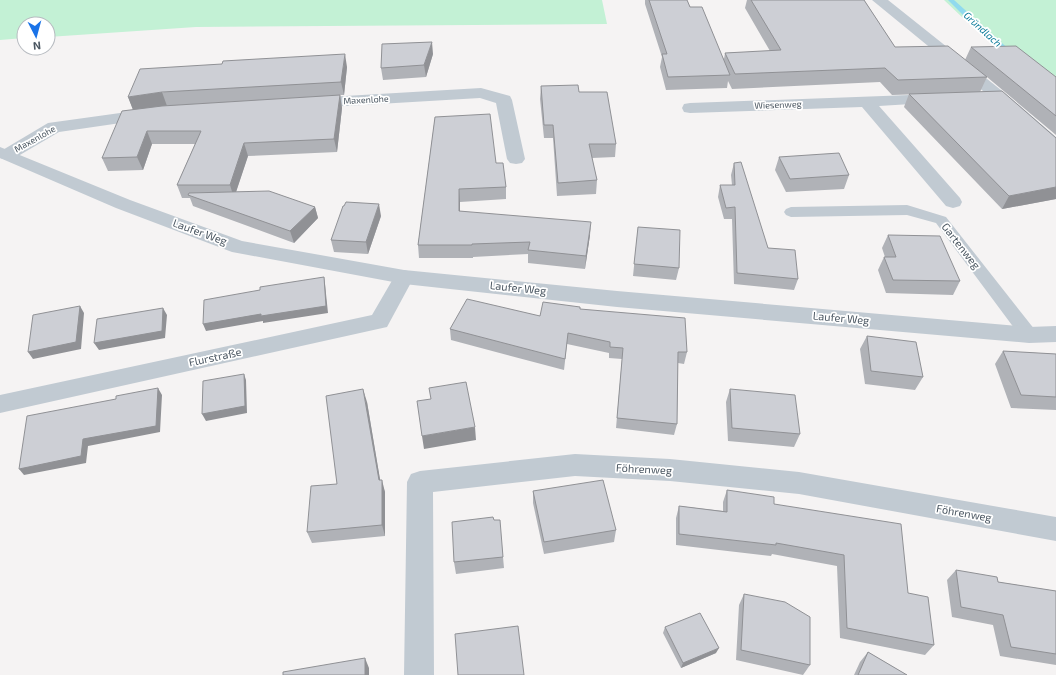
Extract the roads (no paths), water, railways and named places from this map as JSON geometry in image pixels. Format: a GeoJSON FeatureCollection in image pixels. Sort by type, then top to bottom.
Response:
{"type":"FeatureCollection","features":[{"type":"Feature","properties":{"kind":"street"},"geometry":{"type":"LineString","coordinates":[[879,0],[1000,97],[1056,146]]}},
{"type":"Feature","properties":{"kind":"street","name":"Maxenlohe"},"geometry":{"type":"LineString","coordinates":[[292,104],[481,93],[504,100],[516,159]]}},
{"type":"Feature","properties":{"kind":"street"},"geometry":{"type":"LineString","coordinates":[[976,98],[1000,97]]}},
{"type":"Feature","properties":{"kind":"street","name":"Wiesenweg"},"geometry":{"type":"LineString","coordinates":[[690,108],[953,98]]}},
{"type":"Feature","properties":{"kind":"street"},"geometry":{"type":"LineString","coordinates":[[866,101],[953,202]]}},
{"type":"Feature","properties":{"kind":"street","name":"Maxenlohe"},"geometry":{"type":"LineString","coordinates":[[4,153],[54,127],[166,112]]}},
{"type":"Feature","properties":{"kind":"street","name":"Laufer Weg"},"geometry":{"type":"LineString","coordinates":[[4,153],[123,204],[239,247],[404,276],[617,299],[1029,335],[1056,334]]}},
{"type":"Feature","properties":{"kind":"street","name":"Flurstraße"},"geometry":{"type":"LineString","coordinates":[[0,404],[379,321],[404,276]]}},
{"type":"Feature","properties":{"kind":"street","name":"Föhrenweg"},"geometry":{"type":"LineString","coordinates":[[419,675],[420,482],[576,465],[670,470],[799,483],[1056,529]]}},
{"type":"Feature","properties":{"kind":"lane","name":"Gartenweg"},"geometry":{"type":"LineString","coordinates":[[791,212],[907,210],[941,220],[1029,335]]}},
{"type":"Feature","properties":{"kind":"waterway","name":"Gründlach"},"geometry":{"type":"LineString","coordinates":[[951,0],[1011,54]]}}]}
